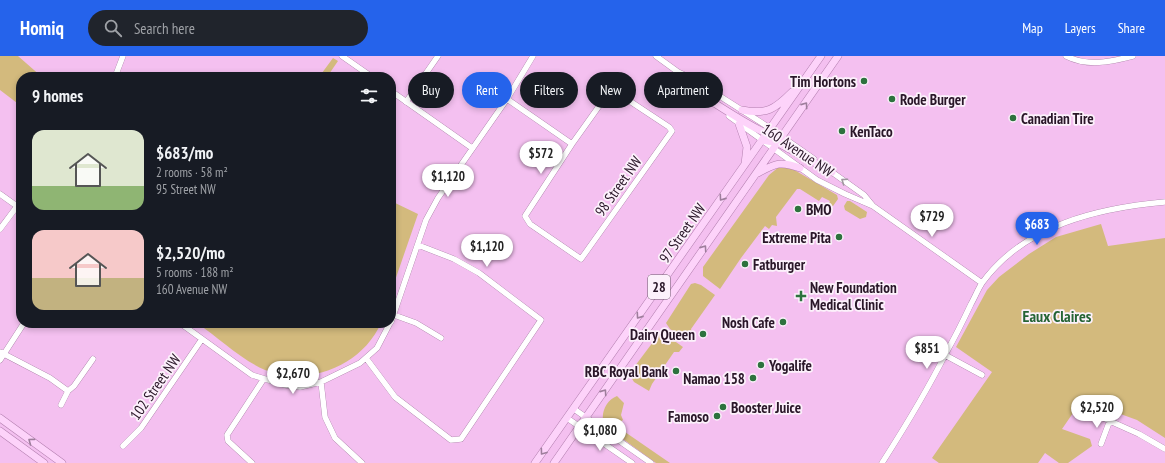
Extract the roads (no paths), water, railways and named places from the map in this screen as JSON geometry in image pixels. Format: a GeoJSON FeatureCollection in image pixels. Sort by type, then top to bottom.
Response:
{"type":"FeatureCollection","features":[{"type":"Feature","properties":{"kind":"main road","name":"97 Street NW"},"geometry":{"type":"LineString","coordinates":[[535,463],[821,56]]}},
{"type":"Feature","properties":{"kind":"main road","name":"97 Street NW"},"geometry":{"type":"LineString","coordinates":[[554,463],[838,56]]}},
{"type":"Feature","properties":{"kind":"main road"},"geometry":{"type":"LineString","coordinates":[[742,110],[758,112],[774,108],[806,77]]}},
{"type":"Feature","properties":{"kind":"main road"},"geometry":{"type":"LineString","coordinates":[[723,108],[767,134],[779,138],[778,143],[832,172]]}},
{"type":"Feature","properties":{"kind":"main road"},"geometry":{"type":"LineString","coordinates":[[739,124],[747,147],[744,166]]}},
{"type":"Feature","properties":{"kind":"main road"},"geometry":{"type":"LineString","coordinates":[[756,174],[772,165],[782,163],[800,168]]}},
{"type":"Feature","properties":{"kind":"main road"},"geometry":{"type":"LineString","coordinates":[[0,418],[62,463]]}},
{"type":"Feature","properties":{"kind":"main road"},"geometry":{"type":"LineString","coordinates":[[0,432],[44,463]]}},
{"type":"Feature","properties":{"kind":"street"},"geometry":{"type":"LineString","coordinates":[[117,72],[123,56]]}},
{"type":"Feature","properties":{"kind":"street"},"geometry":{"type":"LineString","coordinates":[[406,102],[438,56]]}},
{"type":"Feature","properties":{"kind":"street"},"geometry":{"type":"LineString","coordinates":[[512,91],[533,56]]}},
{"type":"Feature","properties":{"kind":"street","name":"160 Avenue NW"},"geometry":{"type":"LineString","coordinates":[[656,56],[678,72]]}},
{"type":"Feature","properties":{"kind":"street"},"geometry":{"type":"LineString","coordinates":[[1066,56],[1075,60],[1106,63],[1133,56]]}},
{"type":"Feature","properties":{"kind":"street"},"geometry":{"type":"LineString","coordinates":[[346,57],[366,72]]}},
{"type":"Feature","properties":{"kind":"street","name":"98 Street NW"},"geometry":{"type":"LineString","coordinates":[[613,90],[669,127],[672,132],[581,259],[530,224],[525,216],[572,144],[609,93],[613,90]]}},
{"type":"Feature","properties":{"kind":"street"},"geometry":{"type":"LineString","coordinates":[[396,95],[472,148]]}},
{"type":"Feature","properties":{"kind":"street","name":"160 Avenue NW"},"geometry":{"type":"LineString","coordinates":[[723,98],[742,110],[778,143],[800,168],[845,194],[873,206],[982,283]]}},
{"type":"Feature","properties":{"kind":"street"},"geometry":{"type":"LineString","coordinates":[[512,102],[572,144]]}},
{"type":"Feature","properties":{"kind":"street"},"geometry":{"type":"LineString","coordinates":[[396,310],[426,220],[438,198],[501,108]]}},
{"type":"Feature","properties":{"kind":"street","name":"160 Avenue NW"},"geometry":{"type":"LineString","coordinates":[[719,108],[739,124],[767,134]]}},
{"type":"Feature","properties":{"kind":"street","name":"160 Avenue NW"},"geometry":{"type":"LineString","coordinates":[[832,172],[864,195],[873,206]]}},
{"type":"Feature","properties":{"kind":"street"},"geometry":{"type":"LineString","coordinates":[[0,194],[16,206]]}},
{"type":"Feature","properties":{"kind":"street"},"geometry":{"type":"LineString","coordinates":[[882,463],[915,411],[982,283],[1011,254],[1044,231],[1064,222],[1122,207],[1165,202]]}},
{"type":"Feature","properties":{"kind":"street"},"geometry":{"type":"LineString","coordinates":[[0,229],[16,211]]}},
{"type":"Feature","properties":{"kind":"street"},"geometry":{"type":"LineString","coordinates":[[366,358],[394,397],[451,440],[461,439],[541,320],[479,273],[454,259],[418,245]]}},
{"type":"Feature","properties":{"kind":"street"},"geometry":{"type":"LineString","coordinates":[[396,317],[416,323],[441,338]]}},
{"type":"Feature","properties":{"kind":"street"},"geometry":{"type":"LineString","coordinates":[[0,360],[2,353],[20,328]]}},
{"type":"Feature","properties":{"kind":"street"},"geometry":{"type":"LineString","coordinates":[[187,328],[252,375],[263,380],[300,387],[322,382],[352,368],[377,348],[388,328]]}},
{"type":"Feature","properties":{"kind":"street","name":"102 Street NW"},"geometry":{"type":"LineString","coordinates":[[123,446],[141,428],[202,339]]}},
{"type":"Feature","properties":{"kind":"street"},"geometry":{"type":"LineString","coordinates":[[2,353],[50,378],[68,391]]}},
{"type":"Feature","properties":{"kind":"street"},"geometry":{"type":"LineString","coordinates":[[945,355],[982,375]]}},
{"type":"Feature","properties":{"kind":"street"},"geometry":{"type":"LineString","coordinates":[[61,405],[68,391],[74,386],[93,358]]}},
{"type":"Feature","properties":{"kind":"street"},"geometry":{"type":"LineString","coordinates":[[252,463],[228,441],[227,434],[263,380]]}},
{"type":"Feature","properties":{"kind":"street"},"geometry":{"type":"LineString","coordinates":[[322,382],[325,417],[335,438],[362,463]]}},
{"type":"Feature","properties":{"kind":"street"},"geometry":{"type":"LineString","coordinates":[[1081,408],[1139,434],[1165,449]]}},
{"type":"Feature","properties":{"kind":"street"},"geometry":{"type":"LineString","coordinates":[[574,409],[651,463]]}},
{"type":"Feature","properties":{"kind":"street"},"geometry":{"type":"LineString","coordinates":[[567,418],[632,463]]}},
{"type":"Feature","properties":{"kind":"street"},"geometry":{"type":"LineString","coordinates":[[1101,444],[1110,420]]}},
{"type":"Feature","properties":{"kind":"place","name":"Tim Hortons"},"geometry":{"type":"Point","coordinates":[864,81]}},
{"type":"Feature","properties":{"kind":"place","name":"Rode Burger"},"geometry":{"type":"Point","coordinates":[892,99]}},
{"type":"Feature","properties":{"kind":"place","name":"Canadian Tire"},"geometry":{"type":"Point","coordinates":[1013,118]}},
{"type":"Feature","properties":{"kind":"place","name":"KenTaco"},"geometry":{"type":"Point","coordinates":[842,131]}},
{"type":"Feature","properties":{"kind":"place","name":"BMO"},"geometry":{"type":"Point","coordinates":[798,209]}},
{"type":"Feature","properties":{"kind":"place","name":"Extreme Pita"},"geometry":{"type":"Point","coordinates":[839,237]}},
{"type":"Feature","properties":{"kind":"place","name":"Fatburger"},"geometry":{"type":"Point","coordinates":[745,264]}},
{"type":"Feature","properties":{"kind":"place","name":"New Foundation Medical Clinic"},"geometry":{"type":"Point","coordinates":[801,296]}},
{"type":"Feature","properties":{"kind":"place","name":"Nosh Cafe"},"geometry":{"type":"Point","coordinates":[783,322]}},
{"type":"Feature","properties":{"kind":"place","name":"Dairy Queen"},"geometry":{"type":"Point","coordinates":[703,334]}},
{"type":"Feature","properties":{"kind":"place","name":"Yogalife"},"geometry":{"type":"Point","coordinates":[761,365]}},
{"type":"Feature","properties":{"kind":"place","name":"RBC Royal Bank"},"geometry":{"type":"Point","coordinates":[676,371]}},
{"type":"Feature","properties":{"kind":"place","name":"Namao 158"},"geometry":{"type":"Point","coordinates":[753,378]}},
{"type":"Feature","properties":{"kind":"place","name":"Booster Juice"},"geometry":{"type":"Point","coordinates":[723,407]}},
{"type":"Feature","properties":{"kind":"place","name":"Famoso"},"geometry":{"type":"Point","coordinates":[717,416]}},
{"type":"Feature","properties":{"kind":"district","name":"Eaux Claires"},"geometry":{"type":"Point","coordinates":[1057,316]}}]}
